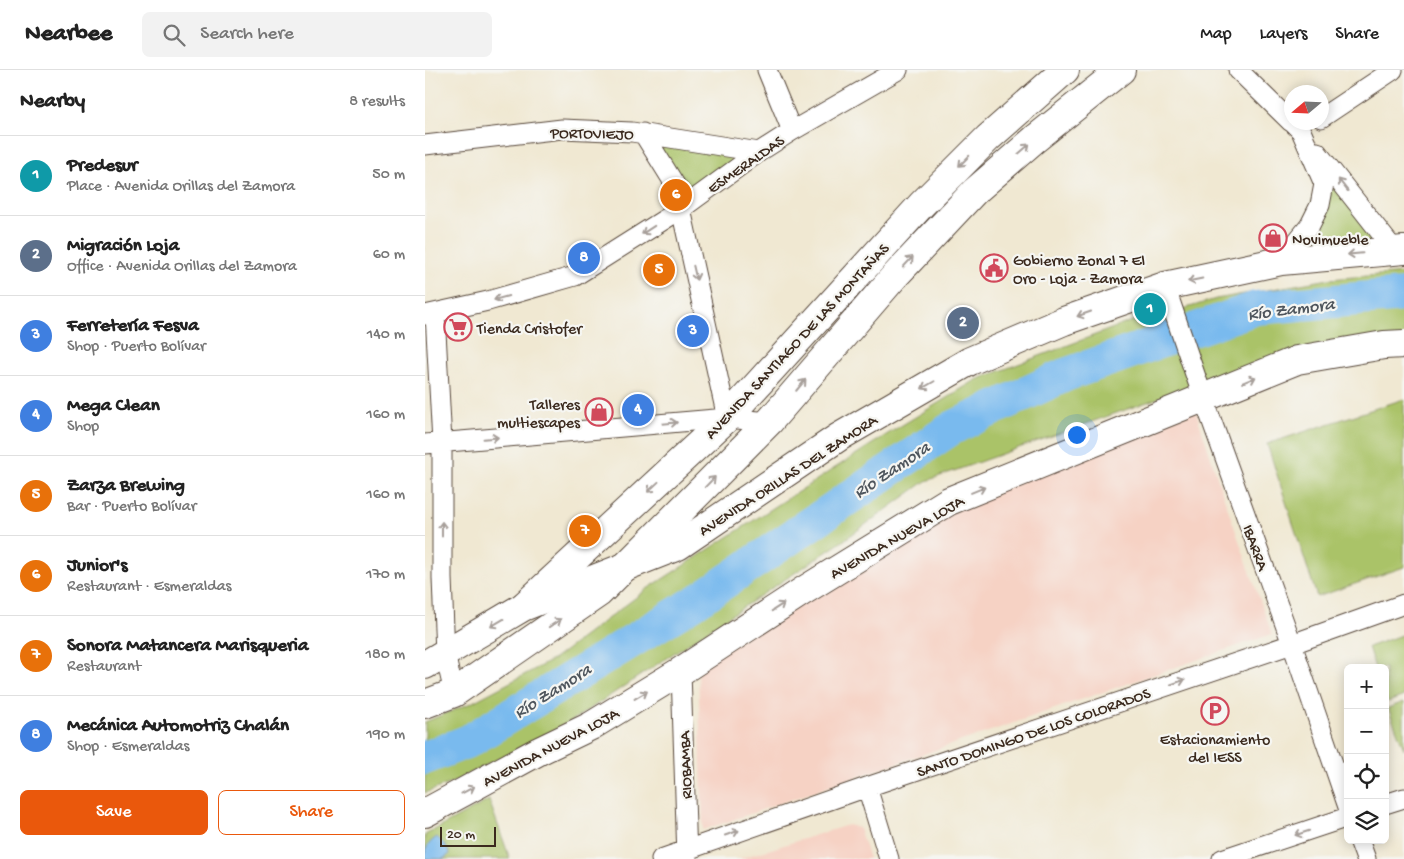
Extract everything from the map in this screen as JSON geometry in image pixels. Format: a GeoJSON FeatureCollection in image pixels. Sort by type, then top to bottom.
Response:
{"type":"FeatureCollection","features":[{"type":"Feature","properties":{"kind":"main road","name":"AVENIDA SANTIAGO DE LAS MONTAÑAS"},"geometry":{"type":"LineString","coordinates":[[523,607],[727,418],[922,204],[989,138],[1065,70]]}},
{"type":"Feature","properties":{"kind":"main road","name":"AVENIDA SANTIAGO DE LAS MONTAÑAS"},"geometry":{"type":"LineString","coordinates":[[627,567],[769,422],[893,278],[974,192],[1035,139],[1121,70]]}},
{"type":"Feature","properties":{"kind":"main road","name":"AVENIDA ORILLAS DEL ZAMORA"},"geometry":{"type":"LineString","coordinates":[[435,660],[523,607],[678,546],[839,437],[970,361],[1063,321],[1168,295],[1281,262],[1400,250]]}},
{"type":"Feature","properties":{"kind":"main road","name":"AVENIDA NUEVA LOJA"},"geometry":{"type":"LineString","coordinates":[[425,813],[539,751],[591,726],[949,501],[1200,389],[1297,360],[1384,345],[1404,344]]}},
{"type":"Feature","properties":{"kind":"main road","name":"AVENIDA ORILLAS DEL ZAMORA"},"geometry":{"type":"LineString","coordinates":[[425,704],[454,693],[599,593],[627,567]]}},
{"type":"Feature","properties":{"kind":"street"},"geometry":{"type":"LineString","coordinates":[[767,70],[792,130]]}},
{"type":"Feature","properties":{"kind":"street","name":"ESMERALDAS"},"geometry":{"type":"LineString","coordinates":[[430,314],[538,288],[575,276],[684,206],[792,130],[898,70]]}},
{"type":"Feature","properties":{"kind":"street"},"geometry":{"type":"LineString","coordinates":[[1238,70],[1284,111]]}},
{"type":"Feature","properties":{"kind":"street"},"geometry":{"type":"LineString","coordinates":[[1329,113],[1393,70]]}},
{"type":"Feature","properties":{"kind":"street","name":"PORTOVIEJO"},"geometry":{"type":"LineString","coordinates":[[425,146],[562,128],[643,133],[759,152]]}},
{"type":"Feature","properties":{"kind":"street"},"geometry":{"type":"LineString","coordinates":[[1281,262],[1310,225],[1320,205],[1324,184],[1302,130]]}},
{"type":"Feature","properties":{"kind":"street"},"geometry":{"type":"LineString","coordinates":[[1304,130],[1400,250]]}},
{"type":"Feature","properties":{"kind":"street"},"geometry":{"type":"LineString","coordinates":[[643,133],[684,206],[727,418]]}},
{"type":"Feature","properties":{"kind":"street","name":"IBARRA"},"geometry":{"type":"LineString","coordinates":[[1168,295],[1345,799]]}},
{"type":"Feature","properties":{"kind":"street"},"geometry":{"type":"LineString","coordinates":[[430,314],[434,443],[435,660],[454,693]]}},
{"type":"Feature","properties":{"kind":"street"},"geometry":{"type":"LineString","coordinates":[[434,443],[727,418],[769,422]]}},
{"type":"Feature","properties":{"kind":"street","name":"SANTO DOMINGO DE LOS COLORADOS"},"geometry":{"type":"LineString","coordinates":[[661,859],[686,854],[867,787],[1292,644],[1404,604]]}},
{"type":"Feature","properties":{"kind":"street","name":"RIOBAMBA"},"geometry":{"type":"LineString","coordinates":[[681,671],[686,854]]}},
{"type":"Feature","properties":{"kind":"street"},"geometry":{"type":"LineString","coordinates":[[867,787],[889,859]]}},
{"type":"Feature","properties":{"kind":"street"},"geometry":{"type":"LineString","coordinates":[[1389,803],[1404,798]]}},
{"type":"Feature","properties":{"kind":"street"},"geometry":{"type":"LineString","coordinates":[[1222,859],[1344,818]]}},
{"type":"Feature","properties":{"kind":"street"},"geometry":{"type":"LineString","coordinates":[[1360,844],[1366,859]]}},
{"type":"Feature","properties":{"kind":"shaded area"},"geometry":{"type":"Polygon","coordinates":[[[1195,409],[1272,634],[703,830],[698,667],[930,519],[1195,409]]]}},
{"type":"Feature","properties":{"kind":"shaded area"},"geometry":{"type":"Polygon","coordinates":[[[848,825],[859,828],[869,859],[739,859],[848,825]]]}},
{"type":"Feature","properties":{"kind":"green space"},"geometry":{"type":"Polygon","coordinates":[[[643,133],[759,152],[687,204],[643,133]]]}},
{"type":"Feature","properties":{"kind":"green space"},"geometry":{"type":"Polygon","coordinates":[[[1325,162],[1395,251],[1281,261],[1298,242],[1325,162]]]}},
{"type":"Feature","properties":{"kind":"green space"},"geometry":{"type":"Polygon","coordinates":[[[1404,273],[1404,341],[1330,345],[1209,380],[926,481],[840,543],[570,722],[451,783],[425,793],[425,722],[471,703],[554,659],[647,589],[894,430],[976,380],[1132,321],[1151,319],[1216,299],[1329,279],[1404,273]]]}},
{"type":"Feature","properties":{"kind":"green space"},"geometry":{"type":"Polygon","coordinates":[[[1404,399],[1404,567],[1317,597],[1267,444],[1404,399]]]}},
{"type":"Feature","properties":{"kind":"green space"},"geometry":{"type":"Polygon","coordinates":[[[1404,634],[1404,696],[1389,702],[1389,664],[1374,664],[1368,647],[1404,634]]]}},
{"type":"Feature","properties":{"kind":"green space"},"geometry":{"type":"Polygon","coordinates":[[[1404,702],[1404,749],[1389,711],[1389,708],[1404,702]]]}},
{"type":"Feature","properties":{"kind":"green space"},"geometry":{"type":"Polygon","coordinates":[[[489,800],[510,859],[425,859],[425,835],[489,800]]]}},
{"type":"Feature","properties":{"kind":"water"},"geometry":{"type":"Polygon","coordinates":[[[437,837],[450,854],[443,859],[425,859],[428,846],[437,837]]]}},
{"type":"Feature","properties":{"kind":"waterway","name":"Río Zamora"},"geometry":{"type":"LineString","coordinates":[[425,758],[469,741],[694,603],[952,428],[1065,375],[1256,308],[1404,295]]}},
{"type":"Feature","properties":{"kind":"place","name":"Junior's"},"geometry":{"type":"Point","coordinates":[676,195]}},
{"type":"Feature","properties":{"kind":"place","name":"Novimueble"},"geometry":{"type":"Point","coordinates":[1273,238]}},
{"type":"Feature","properties":{"kind":"place","name":"Mecánica Automotriz Chalán"},"geometry":{"type":"Point","coordinates":[584,258]}},
{"type":"Feature","properties":{"kind":"place","name":"Gobierno Zonal 7 El Oro - Loja - Zamora"},"geometry":{"type":"Point","coordinates":[994,268]}},
{"type":"Feature","properties":{"kind":"place","name":"Zarza Brewing"},"geometry":{"type":"Point","coordinates":[659,270]}},
{"type":"Feature","properties":{"kind":"place","name":"Predesur"},"geometry":{"type":"Point","coordinates":[1150,309]}},
{"type":"Feature","properties":{"kind":"place","name":"Migración Loja"},"geometry":{"type":"Point","coordinates":[963,323]}},
{"type":"Feature","properties":{"kind":"place","name":"Tienda Cristofer"},"geometry":{"type":"Point","coordinates":[458,327]}},
{"type":"Feature","properties":{"kind":"place","name":"Ferretería Fesva"},"geometry":{"type":"Point","coordinates":[693,331]}},
{"type":"Feature","properties":{"kind":"place","name":"Mega Clean"},"geometry":{"type":"Point","coordinates":[638,410]}},
{"type":"Feature","properties":{"kind":"place","name":"Talleres multiescapes"},"geometry":{"type":"Point","coordinates":[599,412]}},
{"type":"Feature","properties":{"kind":"place","name":"Sonora Matancera Marisqueria"},"geometry":{"type":"Point","coordinates":[585,531]}},
{"type":"Feature","properties":{"kind":"place","name":"Estacionamiento del IESS"},"geometry":{"type":"Point","coordinates":[1215,711]}}]}
